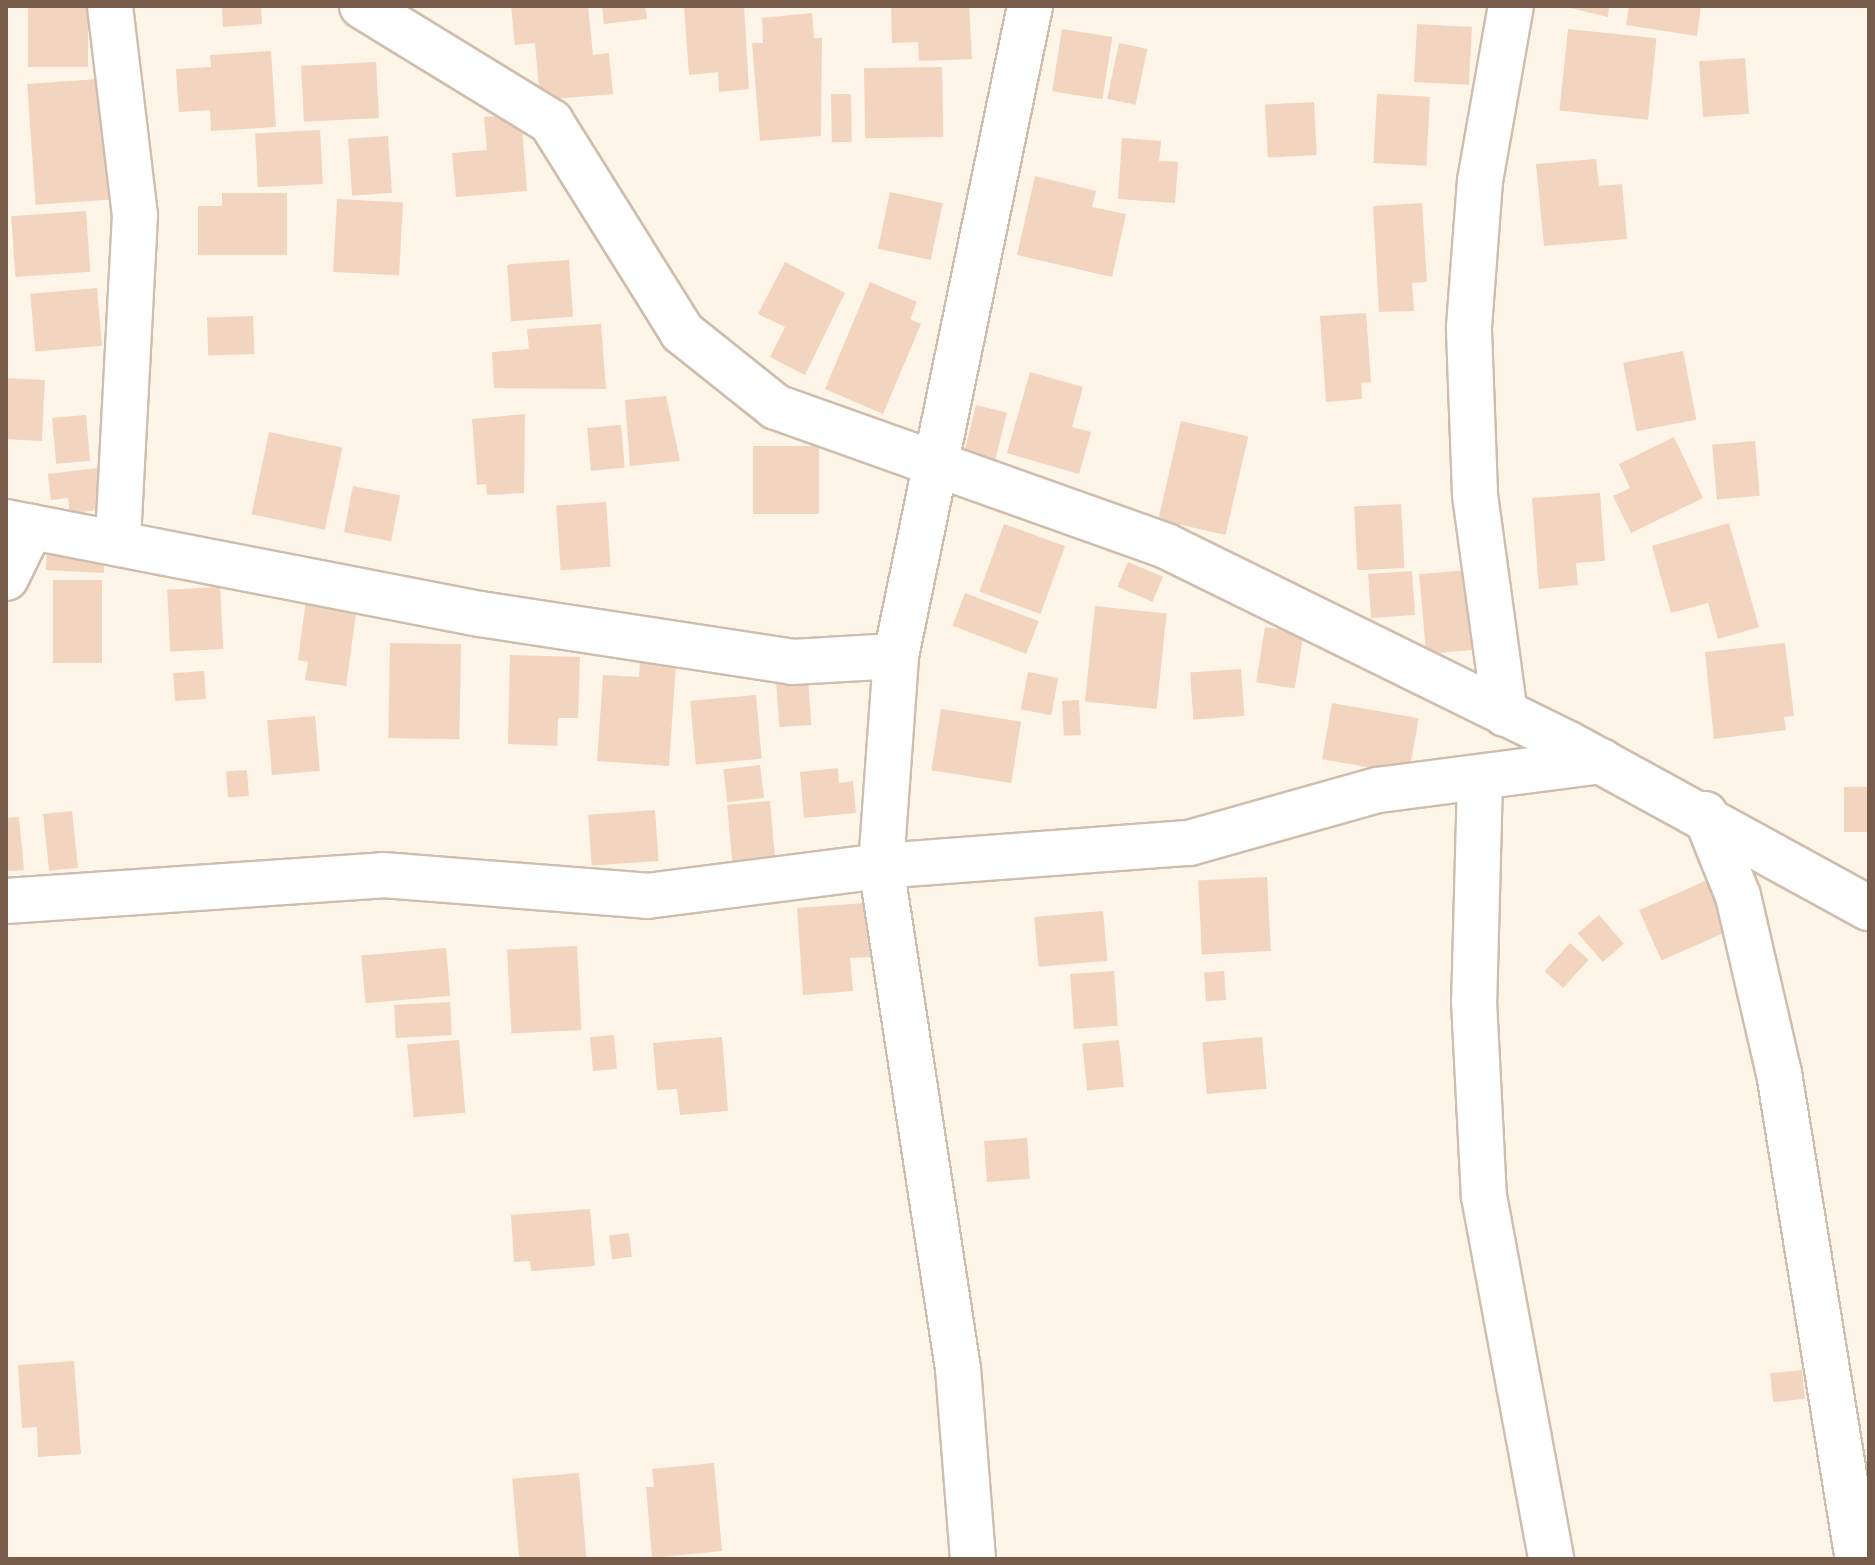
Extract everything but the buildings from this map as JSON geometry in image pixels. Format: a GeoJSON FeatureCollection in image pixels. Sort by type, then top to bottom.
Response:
{"type":"FeatureCollection","features":[{"type":"Feature","properties":{"kind":"street"},"geometry":{"type":"LineString","coordinates":[[110,6],[135,215],[118,543]]}},
{"type":"Feature","properties":{"kind":"street"},"geometry":{"type":"LineString","coordinates":[[362,6],[551,122],[682,332],[776,407],[1166,546],[1705,814],[1869,908]]}},
{"type":"Feature","properties":{"kind":"street"},"geometry":{"type":"LineString","coordinates":[[973,1559],[958,1369],[881,866],[896,656],[1030,6]]}},
{"type":"Feature","properties":{"kind":"street"},"geometry":{"type":"LineString","coordinates":[[1505,714],[1475,494],[1469,327],[1480,181],[1511,6]]}},
{"type":"Feature","properties":{"kind":"street"},"geometry":{"type":"LineString","coordinates":[[6,578],[18,524],[480,614],[792,662],[896,656]]}},
{"type":"Feature","properties":{"kind":"street"},"geometry":{"type":"LineString","coordinates":[[6,901],[383,875],[647,896],[881,866],[1189,843],[1378,790],[1601,761]]}},
{"type":"Feature","properties":{"kind":"street"},"geometry":{"type":"LineString","coordinates":[[1480,779],[1474,1001],[1484,1196],[1551,1559]]}},
{"type":"Feature","properties":{"kind":"street"},"geometry":{"type":"LineString","coordinates":[[1705,814],[1738,896],[1779,1073],[1858,1559]]}}]}
